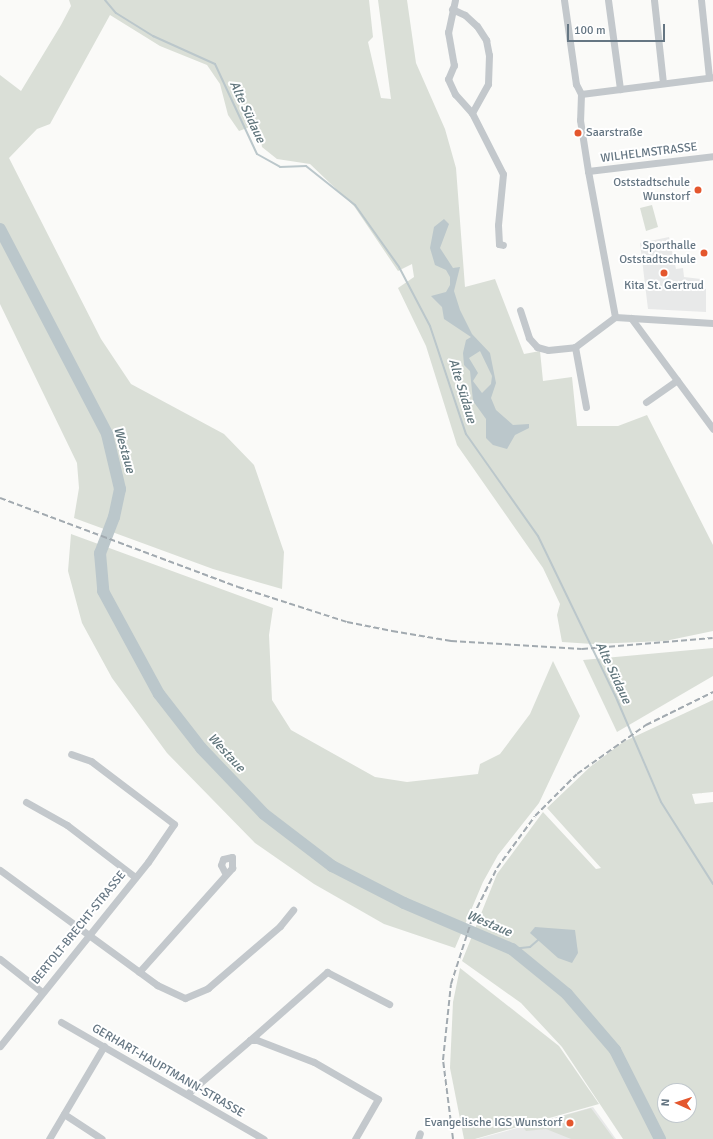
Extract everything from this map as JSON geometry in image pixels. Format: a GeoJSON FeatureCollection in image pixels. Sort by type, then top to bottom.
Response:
{"type":"FeatureCollection","features":[{"type":"Feature","properties":{"kind":"street"},"geometry":{"type":"LineString","coordinates":[[455,0],[448,32],[454,65],[448,79],[455,94],[472,113],[503,174],[498,225],[499,244],[503,245]]}},
{"type":"Feature","properties":{"kind":"street"},"geometry":{"type":"LineString","coordinates":[[564,0],[576,84],[581,94],[580,120],[588,171],[615,317]]}},
{"type":"Feature","properties":{"kind":"street"},"geometry":{"type":"LineString","coordinates":[[608,0],[620,90]]}},
{"type":"Feature","properties":{"kind":"street"},"geometry":{"type":"LineString","coordinates":[[654,0],[663,83]]}},
{"type":"Feature","properties":{"kind":"street"},"geometry":{"type":"LineString","coordinates":[[581,94],[711,77],[701,0]]}},
{"type":"Feature","properties":{"kind":"street"},"geometry":{"type":"LineString","coordinates":[[452,9],[465,15],[477,26],[486,40],[489,55],[488,84],[472,113]]}},
{"type":"Feature","properties":{"kind":"street","name":"WILHELMSTRASSE"},"geometry":{"type":"LineString","coordinates":[[588,171],[713,156]]}},
{"type":"Feature","properties":{"kind":"street"},"geometry":{"type":"LineString","coordinates":[[520,310],[529,338],[537,346],[548,350],[575,347],[615,317],[713,323]]}},
{"type":"Feature","properties":{"kind":"street"},"geometry":{"type":"LineString","coordinates":[[631,318],[677,380],[710,419],[713,429]]}},
{"type":"Feature","properties":{"kind":"street"},"geometry":{"type":"LineString","coordinates":[[575,347],[586,407]]}},
{"type":"Feature","properties":{"kind":"street"},"geometry":{"type":"LineString","coordinates":[[646,402],[677,380]]}},
{"type":"Feature","properties":{"kind":"street","name":"BERTOLT-BRECHT-STRASSE"},"geometry":{"type":"LineString","coordinates":[[0,1046],[135,877],[174,824],[91,761],[71,754]]}},
{"type":"Feature","properties":{"kind":"street"},"geometry":{"type":"LineString","coordinates":[[26,802],[67,825],[135,877]]}},
{"type":"Feature","properties":{"kind":"street"},"geometry":{"type":"LineString","coordinates":[[0,870],[139,972],[171,994],[185,998],[199,994],[280,926],[293,910]]}},
{"type":"Feature","properties":{"kind":"street"},"geometry":{"type":"LineString","coordinates":[[139,972],[225,873]]}},
{"type":"Feature","properties":{"kind":"street"},"geometry":{"type":"LineString","coordinates":[[0,959],[42,992]]}},
{"type":"Feature","properties":{"kind":"street"},"geometry":{"type":"LineString","coordinates":[[187,1094],[327,972],[389,1004]]}},
{"type":"Feature","properties":{"kind":"street","name":"GERHART-HAUPTMANN-STRASSE"},"geometry":{"type":"LineString","coordinates":[[61,1022],[264,1139]]}},
{"type":"Feature","properties":{"kind":"street"},"geometry":{"type":"LineString","coordinates":[[250,1040],[314,1062],[378,1099],[355,1139]]}},
{"type":"Feature","properties":{"kind":"street"},"geometry":{"type":"LineString","coordinates":[[49,1139],[104,1046]]}},
{"type":"Feature","properties":{"kind":"street"},"geometry":{"type":"LineString","coordinates":[[64,1114],[102,1139]]}},
{"type":"Feature","properties":{"kind":"shaded area"},"geometry":{"type":"Polygon","coordinates":[[[69,0],[369,0],[373,37],[368,42],[381,98],[391,99],[378,0],[407,0],[416,63],[445,129],[456,168],[465,287],[495,279],[524,354],[540,351],[543,381],[572,377],[577,426],[618,426],[647,415],[713,545],[713,631],[665,641],[593,644],[562,642],[557,615],[560,604],[543,568],[457,445],[426,346],[398,288],[414,277],[412,264],[398,271],[354,206],[310,164],[277,159],[262,147],[258,124],[239,131],[228,115],[220,84],[207,65],[160,46],[110,15],[50,124],[37,129],[9,158],[101,339],[131,384],[224,434],[254,465],[284,552],[282,589],[213,569],[74,518],[79,488],[77,463],[0,304],[0,75],[21,91],[61,25],[71,6],[69,0]]]}},
{"type":"Feature","properties":{"kind":"shaded area"},"geometry":{"type":"Polygon","coordinates":[[[652,205],[658,227],[646,231],[640,208],[652,205]]]}},
{"type":"Feature","properties":{"kind":"shaded area"},"geometry":{"type":"Polygon","coordinates":[[[444,219],[449,224],[440,248],[453,268],[460,267],[454,291],[460,310],[472,334],[490,353],[496,383],[491,398],[496,410],[513,425],[529,424],[529,428],[515,435],[507,449],[493,445],[486,438],[486,419],[473,401],[470,371],[464,365],[463,353],[466,340],[471,337],[444,319],[442,307],[431,296],[446,292],[450,285],[450,277],[446,270],[435,265],[430,248],[434,227],[444,219]],[[480,351],[469,358],[478,373],[473,381],[482,393],[491,384],[492,376],[480,351]]]}},
{"type":"Feature","properties":{"kind":"shaded area","name":"Kita St. Gertrud"},"geometry":{"type":"Polygon","coordinates":[[[669,237],[676,269],[683,268],[684,277],[701,279],[701,288],[706,289],[706,312],[648,309],[640,243],[669,237]]]}},
{"type":"Feature","properties":{"kind":"shaded area"},"geometry":{"type":"Polygon","coordinates":[[[71,534],[273,608],[269,635],[272,700],[291,730],[375,777],[407,782],[478,774],[480,764],[500,754],[530,714],[553,661],[580,716],[539,803],[498,855],[483,882],[455,948],[384,924],[314,884],[255,843],[167,753],[112,678],[82,623],[68,571],[71,534]]]}},
{"type":"Feature","properties":{"kind":"shaded area"},"geometry":{"type":"Polygon","coordinates":[[[713,648],[713,676],[617,732],[583,660],[713,648]]]}},
{"type":"Feature","properties":{"kind":"shaded area"},"geometry":{"type":"Polygon","coordinates":[[[713,700],[713,792],[692,794],[695,804],[713,802],[713,1139],[623,1139],[562,1047],[521,1003],[462,961],[497,874],[543,812],[596,869],[601,868],[547,808],[590,767],[623,742],[713,700]]]}},
{"type":"Feature","properties":{"kind":"shaded area"},"geometry":{"type":"Polygon","coordinates":[[[535,927],[575,930],[578,953],[572,963],[558,958],[530,933],[535,927]]]}},
{"type":"Feature","properties":{"kind":"shaded area"},"geometry":{"type":"Polygon","coordinates":[[[460,968],[559,1046],[599,1104],[475,1139],[464,1139],[450,1068],[453,1002],[460,968]]]}},
{"type":"Feature","properties":{"kind":"shaded area","name":"Evangelische IGS Wunstorf"},"geometry":{"type":"Polygon","coordinates":[[[593,1107],[616,1139],[477,1139],[593,1107]]]}},
{"type":"Feature","properties":{"kind":"shaded area","name":"Evangelische IGS Wunstorf"},"geometry":{"type":"Polygon","coordinates":[[[591,1108],[614,1139],[571,1139],[546,1129],[526,1131],[523,1127],[591,1108]]]}},
{"type":"Feature","properties":{"kind":"waterway","name":"Alte Südaue"},"geometry":{"type":"LineString","coordinates":[[105,0],[116,13],[153,36],[215,64],[257,154],[280,167],[306,166],[355,205],[399,267],[430,326],[466,434],[538,536],[615,695],[661,802],[713,884]]}},
{"type":"Feature","properties":{"kind":"waterway","name":"Westaue"},"geometry":{"type":"LineString","coordinates":[[0,229],[107,434],[120,489],[114,517],[100,553],[103,591],[159,694],[201,748],[264,814],[332,866],[404,903],[512,949],[567,994],[615,1050],[660,1139]]}},
{"type":"Feature","properties":{"kind":"waterway"},"geometry":{"type":"LineString","coordinates":[[512,949],[530,947],[538,940]]}},
{"type":"Feature","properties":{"kind":"railway"},"geometry":{"type":"LineString","coordinates":[[0,498],[238,587],[347,622],[392,631],[451,641],[582,649],[713,638]]}},
{"type":"Feature","properties":{"kind":"railway"},"geometry":{"type":"LineString","coordinates":[[453,1139],[443,1060],[451,984],[473,916],[497,868],[535,816],[577,774],[646,725],[713,692]]}},
{"type":"Feature","properties":{"kind":"place","name":"Saarstraße"},"geometry":{"type":"Point","coordinates":[578,133]}},
{"type":"Feature","properties":{"kind":"place","name":"Oststadtschule Wunstorf"},"geometry":{"type":"Point","coordinates":[698,190]}},
{"type":"Feature","properties":{"kind":"place","name":"Sporthalle Oststadtschule"},"geometry":{"type":"Point","coordinates":[704,253]}},
{"type":"Feature","properties":{"kind":"place","name":"Kita St. Gertrud"},"geometry":{"type":"Point","coordinates":[664,273]}},
{"type":"Feature","properties":{"kind":"place","name":"Evangelische IGS Wunstorf"},"geometry":{"type":"Point","coordinates":[570,1123]}}]}
